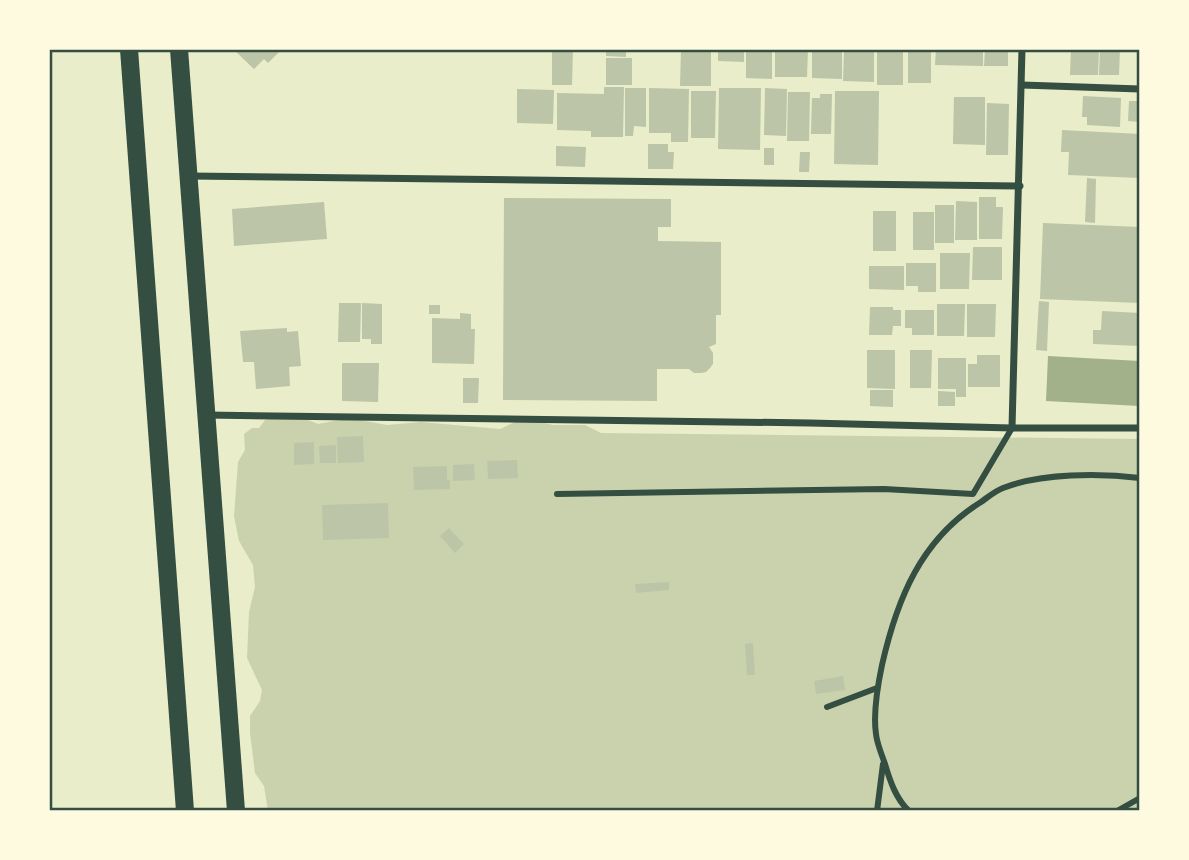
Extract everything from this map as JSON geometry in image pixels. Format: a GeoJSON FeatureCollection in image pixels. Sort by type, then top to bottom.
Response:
{"type":"FeatureCollection","features":[{"type":"Feature","properties":{"kind":"main road"},"geometry":{"type":"LineString","coordinates":[[129,49],[185,811]]}},
{"type":"Feature","properties":{"kind":"main road"},"geometry":{"type":"LineString","coordinates":[[178,49],[236,811]]}},
{"type":"Feature","properties":{"kind":"street"},"geometry":{"type":"LineString","coordinates":[[973,494],[1012,428],[1022,49]]}},
{"type":"Feature","properties":{"kind":"street"},"geometry":{"type":"LineString","coordinates":[[1022,85],[1140,89]]}},
{"type":"Feature","properties":{"kind":"street"},"geometry":{"type":"LineString","coordinates":[[188,176],[1020,186]]}},
{"type":"Feature","properties":{"kind":"street"},"geometry":{"type":"LineString","coordinates":[[206,415],[1140,428]]}},
{"type":"Feature","properties":{"kind":"street"},"geometry":{"type":"LineString","coordinates":[[909,811],[902,804],[889,779],[876,734],[877,688],[888,637],[907,584],[929,548],[962,513],[1002,488],[1040,478],[1096,475],[1140,478]]}},
{"type":"Feature","properties":{"kind":"street"},"geometry":{"type":"LineString","coordinates":[[557,494],[884,489],[973,494]]}},
{"type":"Feature","properties":{"kind":"street"},"geometry":{"type":"LineString","coordinates":[[973,494],[978,503]]}},
{"type":"Feature","properties":{"kind":"street"},"geometry":{"type":"LineString","coordinates":[[827,706],[877,688]]}},
{"type":"Feature","properties":{"kind":"street"},"geometry":{"type":"LineString","coordinates":[[877,811],[884,761]]}},
{"type":"Feature","properties":{"kind":"street"},"geometry":{"type":"LineString","coordinates":[[1117,811],[1140,798]]}},
{"type":"Feature","properties":{"kind":"shaded area"},"geometry":{"type":"Polygon","coordinates":[[[1048,356],[1140,361],[1139,406],[1046,401],[1048,356]]]}},
{"type":"Feature","properties":{"kind":"shaded area"},"geometry":{"type":"Polygon","coordinates":[[[291,413],[318,424],[349,418],[387,425],[421,422],[500,429],[523,418],[553,425],[585,425],[601,433],[1140,439],[1140,811],[268,811],[264,786],[255,773],[250,733],[250,716],[260,701],[262,690],[247,658],[249,612],[255,587],[253,565],[239,541],[234,516],[238,462],[245,450],[244,434],[252,428],[259,428],[265,420],[291,413]]]}},
{"type":"Feature","properties":{"kind":"building"},"geometry":{"type":"Polygon","coordinates":[[[233,49],[282,49],[268,63],[264,59],[254,69],[233,49]]]}},
{"type":"Feature","properties":{"kind":"building"},"geometry":{"type":"Polygon","coordinates":[[[489,49],[517,49],[517,52],[489,52],[489,49]]]}},
{"type":"Feature","properties":{"kind":"building"},"geometry":{"type":"Polygon","coordinates":[[[552,49],[573,49],[572,85],[552,85],[552,49]]]}},
{"type":"Feature","properties":{"kind":"building"},"geometry":{"type":"Polygon","coordinates":[[[606,49],[626,49],[626,57],[606,56],[606,49]]]}},
{"type":"Feature","properties":{"kind":"building"},"geometry":{"type":"Polygon","coordinates":[[[681,49],[711,49],[711,86],[680,86],[681,49]]]}},
{"type":"Feature","properties":{"kind":"building"},"geometry":{"type":"Polygon","coordinates":[[[718,49],[744,49],[744,62],[718,61],[718,49]]]}},
{"type":"Feature","properties":{"kind":"building"},"geometry":{"type":"Polygon","coordinates":[[[746,49],[772,49],[772,79],[746,78],[746,49]]]}},
{"type":"Feature","properties":{"kind":"building"},"geometry":{"type":"Polygon","coordinates":[[[775,49],[808,49],[807,77],[775,77],[775,49]]]}},
{"type":"Feature","properties":{"kind":"building"},"geometry":{"type":"Polygon","coordinates":[[[812,49],[842,49],[842,79],[812,78],[812,49]]]}},
{"type":"Feature","properties":{"kind":"building"},"geometry":{"type":"Polygon","coordinates":[[[844,49],[874,49],[874,82],[843,81],[844,49]]]}},
{"type":"Feature","properties":{"kind":"building"},"geometry":{"type":"Polygon","coordinates":[[[877,49],[903,49],[903,85],[877,85],[877,49]]]}},
{"type":"Feature","properties":{"kind":"building"},"geometry":{"type":"Polygon","coordinates":[[[908,49],[931,49],[931,83],[908,83],[908,49]]]}},
{"type":"Feature","properties":{"kind":"building"},"geometry":{"type":"Polygon","coordinates":[[[936,49],[983,49],[983,66],[935,65],[936,49]]]}},
{"type":"Feature","properties":{"kind":"building"},"geometry":{"type":"Polygon","coordinates":[[[985,49],[1008,49],[1008,66],[984,66],[985,49]]]}},
{"type":"Feature","properties":{"kind":"building"},"geometry":{"type":"Polygon","coordinates":[[[1071,49],[1099,49],[1098,75],[1070,75],[1071,49]]]}},
{"type":"Feature","properties":{"kind":"building"},"geometry":{"type":"Polygon","coordinates":[[[1100,49],[1120,49],[1119,75],[1099,75],[1100,49]]]}},
{"type":"Feature","properties":{"kind":"building"},"geometry":{"type":"Polygon","coordinates":[[[606,58],[632,58],[632,85],[606,85],[606,58]]]}},
{"type":"Feature","properties":{"kind":"building"},"geometry":{"type":"Polygon","coordinates":[[[604,87],[624,87],[623,137],[591,137],[591,131],[557,130],[557,93],[604,94],[604,87]]]}},
{"type":"Feature","properties":{"kind":"building"},"geometry":{"type":"Polygon","coordinates":[[[625,88],[646,88],[646,127],[634,126],[633,136],[625,136],[625,88]]]}},
{"type":"Feature","properties":{"kind":"building"},"geometry":{"type":"Polygon","coordinates":[[[649,88],[689,89],[688,142],[671,142],[671,133],[649,133],[649,88]]]}},
{"type":"Feature","properties":{"kind":"building"},"geometry":{"type":"Polygon","coordinates":[[[719,88],[761,88],[760,150],[718,149],[719,88]]]}},
{"type":"Feature","properties":{"kind":"building"},"geometry":{"type":"Polygon","coordinates":[[[765,88],[787,89],[786,136],[764,135],[765,88]]]}},
{"type":"Feature","properties":{"kind":"building"},"geometry":{"type":"Polygon","coordinates":[[[517,89],[554,90],[553,124],[517,123],[517,89]]]}},
{"type":"Feature","properties":{"kind":"building"},"geometry":{"type":"Polygon","coordinates":[[[691,91],[716,91],[715,138],[691,138],[691,91]]]}},
{"type":"Feature","properties":{"kind":"building"},"geometry":{"type":"Polygon","coordinates":[[[835,91],[879,91],[878,165],[834,164],[835,91]]]}},
{"type":"Feature","properties":{"kind":"building"},"geometry":{"type":"Polygon","coordinates":[[[788,92],[810,92],[809,141],[787,141],[788,92]]]}},
{"type":"Feature","properties":{"kind":"building"},"geometry":{"type":"Polygon","coordinates":[[[820,94],[832,94],[831,134],[811,134],[812,98],[820,98],[820,94]]]}},
{"type":"Feature","properties":{"kind":"building"},"geometry":{"type":"Polygon","coordinates":[[[1083,96],[1121,98],[1120,127],[1087,125],[1087,117],[1082,117],[1083,96]]]}},
{"type":"Feature","properties":{"kind":"building"},"geometry":{"type":"Polygon","coordinates":[[[954,97],[985,97],[985,145],[953,144],[954,97]]]}},
{"type":"Feature","properties":{"kind":"building"},"geometry":{"type":"Polygon","coordinates":[[[1129,101],[1140,101],[1140,122],[1128,121],[1129,101]]]}},
{"type":"Feature","properties":{"kind":"building"},"geometry":{"type":"Polygon","coordinates":[[[987,103],[1009,104],[1008,155],[986,155],[987,103]]]}},
{"type":"Feature","properties":{"kind":"building"},"geometry":{"type":"Polygon","coordinates":[[[1062,130],[1140,134],[1140,178],[1068,175],[1069,152],[1061,152],[1062,130]]]}},
{"type":"Feature","properties":{"kind":"building"},"geometry":{"type":"Polygon","coordinates":[[[648,144],[668,144],[668,152],[674,152],[673,169],[648,169],[648,144]]]}},
{"type":"Feature","properties":{"kind":"building"},"geometry":{"type":"Polygon","coordinates":[[[556,146],[586,147],[585,167],[556,166],[556,146]]]}},
{"type":"Feature","properties":{"kind":"building"},"geometry":{"type":"Polygon","coordinates":[[[764,148],[774,148],[774,165],[764,165],[764,148]]]}},
{"type":"Feature","properties":{"kind":"building"},"geometry":{"type":"Polygon","coordinates":[[[800,152],[810,152],[809,172],[799,172],[800,152]]]}},
{"type":"Feature","properties":{"kind":"building"},"geometry":{"type":"Polygon","coordinates":[[[1087,178],[1096,179],[1095,223],[1085,222],[1087,178]]]}},
{"type":"Feature","properties":{"kind":"building"},"geometry":{"type":"Polygon","coordinates":[[[979,197],[996,197],[996,207],[1003,207],[1002,239],[979,239],[979,197]]]}},
{"type":"Feature","properties":{"kind":"building"},"geometry":{"type":"Polygon","coordinates":[[[504,198],[671,199],[671,227],[658,227],[658,241],[721,242],[721,315],[716,315],[716,344],[709,347],[713,353],[713,364],[710,368],[701,373],[694,373],[689,369],[657,369],[657,401],[503,400],[504,198]]]}},
{"type":"Feature","properties":{"kind":"building"},"geometry":{"type":"Polygon","coordinates":[[[956,201],[977,202],[977,240],[955,240],[956,201]]]}},
{"type":"Feature","properties":{"kind":"building"},"geometry":{"type":"Polygon","coordinates":[[[324,202],[327,239],[234,246],[232,209],[324,202]]]}},
{"type":"Feature","properties":{"kind":"building"},"geometry":{"type":"Polygon","coordinates":[[[935,205],[954,205],[954,243],[935,243],[935,205]]]}},
{"type":"Feature","properties":{"kind":"building"},"geometry":{"type":"Polygon","coordinates":[[[873,211],[896,211],[896,251],[873,251],[873,211]]]}},
{"type":"Feature","properties":{"kind":"building"},"geometry":{"type":"Polygon","coordinates":[[[913,212],[934,212],[934,250],[913,250],[913,212]]]}},
{"type":"Feature","properties":{"kind":"building"},"geometry":{"type":"Polygon","coordinates":[[[1043,223],[1140,227],[1140,303],[1040,299],[1043,223]]]}},
{"type":"Feature","properties":{"kind":"building"},"geometry":{"type":"Polygon","coordinates":[[[973,247],[1002,247],[1002,280],[972,280],[973,247]]]}},
{"type":"Feature","properties":{"kind":"building"},"geometry":{"type":"Polygon","coordinates":[[[940,253],[970,253],[969,289],[940,289],[940,253]]]}},
{"type":"Feature","properties":{"kind":"building"},"geometry":{"type":"Polygon","coordinates":[[[906,263],[936,263],[936,292],[918,292],[918,286],[906,286],[906,263]]]}},
{"type":"Feature","properties":{"kind":"building"},"geometry":{"type":"Polygon","coordinates":[[[869,266],[904,266],[904,290],[869,289],[869,266]]]}},
{"type":"Feature","properties":{"kind":"building"},"geometry":{"type":"Polygon","coordinates":[[[1039,301],[1049,302],[1047,351],[1036,350],[1039,301]]]}},
{"type":"Feature","properties":{"kind":"building"},"geometry":{"type":"Polygon","coordinates":[[[339,303],[361,303],[360,342],[338,342],[339,303]]]}},
{"type":"Feature","properties":{"kind":"building"},"geometry":{"type":"Polygon","coordinates":[[[362,303],[382,304],[382,344],[371,344],[371,339],[362,339],[362,303]]]}},
{"type":"Feature","properties":{"kind":"building"},"geometry":{"type":"Polygon","coordinates":[[[937,304],[965,304],[964,336],[937,336],[937,304]]]}},
{"type":"Feature","properties":{"kind":"building"},"geometry":{"type":"Polygon","coordinates":[[[967,304],[996,304],[995,337],[967,337],[967,304]]]}},
{"type":"Feature","properties":{"kind":"building"},"geometry":{"type":"Polygon","coordinates":[[[429,305],[440,305],[440,314],[429,314],[429,305]]]}},
{"type":"Feature","properties":{"kind":"building"},"geometry":{"type":"Polygon","coordinates":[[[870,307],[893,307],[893,310],[901,310],[901,326],[893,326],[892,335],[869,335],[870,307]]]}},
{"type":"Feature","properties":{"kind":"building"},"geometry":{"type":"Polygon","coordinates":[[[905,310],[934,310],[934,335],[912,335],[912,328],[905,328],[905,310]]]}},
{"type":"Feature","properties":{"kind":"building"},"geometry":{"type":"Polygon","coordinates":[[[1102,311],[1140,313],[1140,346],[1093,344],[1093,330],[1101,330],[1102,311]]]}},
{"type":"Feature","properties":{"kind":"building"},"geometry":{"type":"Polygon","coordinates":[[[460,313],[471,314],[471,329],[475,329],[474,364],[432,363],[432,318],[460,319],[460,313]]]}},
{"type":"Feature","properties":{"kind":"building"},"geometry":{"type":"Polygon","coordinates":[[[287,328],[287,332],[298,331],[301,366],[289,367],[290,386],[256,389],[254,362],[243,362],[240,331],[287,328]]]}},
{"type":"Feature","properties":{"kind":"building"},"geometry":{"type":"Polygon","coordinates":[[[867,350],[895,350],[895,389],[867,388],[867,350]]]}},
{"type":"Feature","properties":{"kind":"building"},"geometry":{"type":"Polygon","coordinates":[[[910,350],[932,350],[931,388],[910,388],[910,350]]]}},
{"type":"Feature","properties":{"kind":"building"},"geometry":{"type":"Polygon","coordinates":[[[977,355],[1000,355],[1000,387],[968,387],[968,364],[977,364],[977,355]]]}},
{"type":"Feature","properties":{"kind":"building"},"geometry":{"type":"Polygon","coordinates":[[[938,358],[966,358],[966,397],[956,397],[956,389],[938,389],[938,358]]]}},
{"type":"Feature","properties":{"kind":"building"},"geometry":{"type":"Polygon","coordinates":[[[342,363],[379,363],[378,402],[342,401],[342,363]]]}},
{"type":"Feature","properties":{"kind":"building"},"geometry":{"type":"Polygon","coordinates":[[[463,378],[479,378],[478,403],[463,403],[463,378]]]}},
{"type":"Feature","properties":{"kind":"building"},"geometry":{"type":"Polygon","coordinates":[[[870,390],[893,390],[893,407],[870,406],[870,390]]]}},
{"type":"Feature","properties":{"kind":"building"},"geometry":{"type":"Polygon","coordinates":[[[938,391],[955,392],[955,406],[938,406],[938,391]]]}},
{"type":"Feature","properties":{"kind":"building"},"geometry":{"type":"Polygon","coordinates":[[[363,436],[364,462],[338,463],[337,437],[363,436]]]}},
{"type":"Feature","properties":{"kind":"building"},"geometry":{"type":"Polygon","coordinates":[[[314,442],[314,464],[294,465],[294,443],[314,442]]]}},
{"type":"Feature","properties":{"kind":"building"},"geometry":{"type":"Polygon","coordinates":[[[336,445],[336,463],[320,463],[319,446],[336,445]]]}},
{"type":"Feature","properties":{"kind":"building"},"geometry":{"type":"Polygon","coordinates":[[[517,460],[518,478],[488,479],[487,461],[517,460]]]}},
{"type":"Feature","properties":{"kind":"building"},"geometry":{"type":"Polygon","coordinates":[[[474,464],[475,480],[453,481],[453,465],[474,464]]]}},
{"type":"Feature","properties":{"kind":"building"},"geometry":{"type":"Polygon","coordinates":[[[447,466],[450,489],[414,490],[413,467],[447,466]]]}},
{"type":"Feature","properties":{"kind":"building"},"geometry":{"type":"Polygon","coordinates":[[[388,503],[389,538],[323,540],[322,505],[388,503]]]}},
{"type":"Feature","properties":{"kind":"building"},"geometry":{"type":"Polygon","coordinates":[[[449,528],[464,544],[455,553],[440,536],[449,528]]]}},
{"type":"Feature","properties":{"kind":"building"},"geometry":{"type":"Polygon","coordinates":[[[669,582],[669,590],[636,593],[635,584],[669,582]]]}},
{"type":"Feature","properties":{"kind":"building"},"geometry":{"type":"Polygon","coordinates":[[[753,643],[755,675],[747,675],[745,644],[753,643]]]}},
{"type":"Feature","properties":{"kind":"building"},"geometry":{"type":"Polygon","coordinates":[[[843,676],[845,690],[816,694],[814,681],[843,676]]]}}]}
